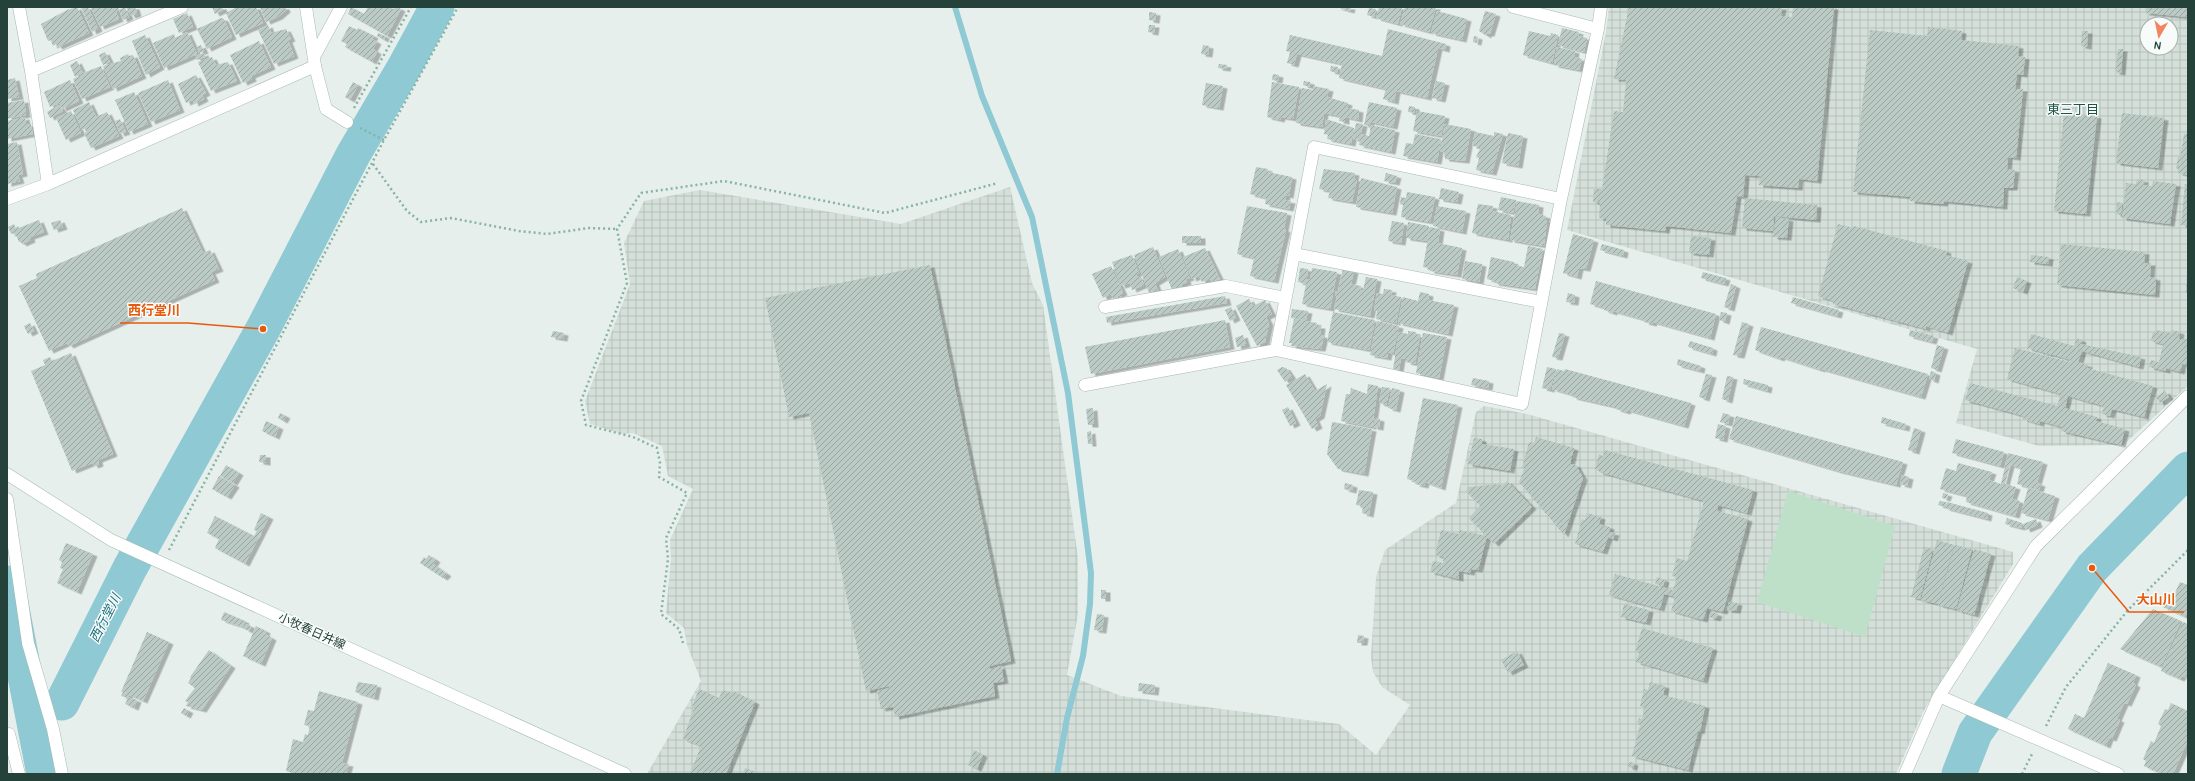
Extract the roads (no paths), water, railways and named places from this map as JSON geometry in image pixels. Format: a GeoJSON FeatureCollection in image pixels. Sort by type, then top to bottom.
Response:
{"type":"FeatureCollection","features":[{"type":"Feature","properties":{"kind":"street"},"geometry":{"type":"LineString","coordinates":[[19,7],[31,71],[48,184]]}},
{"type":"Feature","properties":{"kind":"street"},"geometry":{"type":"LineString","coordinates":[[31,71],[182,7]]}},
{"type":"Feature","properties":{"kind":"street"},"geometry":{"type":"LineString","coordinates":[[306,7],[314,62],[326,109],[347,122]]}},
{"type":"Feature","properties":{"kind":"street"},"geometry":{"type":"LineString","coordinates":[[7,199],[48,184],[314,62],[341,7]]}},
{"type":"Feature","properties":{"kind":"street"},"geometry":{"type":"LineString","coordinates":[[1513,7],[1598,29]]}},
{"type":"Feature","properties":{"kind":"street"},"geometry":{"type":"LineString","coordinates":[[1085,385],[1276,350],[1522,404],[1561,199],[1598,29],[1601,7]]}},
{"type":"Feature","properties":{"kind":"street"},"geometry":{"type":"LineString","coordinates":[[1276,350],[1314,147],[1561,199]]}},
{"type":"Feature","properties":{"kind":"street"},"geometry":{"type":"LineString","coordinates":[[1294,254],[1541,302]]}},
{"type":"Feature","properties":{"kind":"street"},"geometry":{"type":"LineString","coordinates":[[1105,308],[1226,286],[1285,298]]}},
{"type":"Feature","properties":{"kind":"street"},"geometry":{"type":"LineString","coordinates":[[1905,774],[1938,696],[2036,546],[2188,396]]}},
{"type":"Feature","properties":{"kind":"street","name":"小牧春日井線"},"geometry":{"type":"LineString","coordinates":[[7,474],[111,540],[625,774]]}},
{"type":"Feature","properties":{"kind":"street"},"geometry":{"type":"LineString","coordinates":[[7,499],[28,642],[53,729],[62,774]]}},
{"type":"Feature","properties":{"kind":"street"},"geometry":{"type":"LineString","coordinates":[[1938,696],[2118,774]]}},
{"type":"Feature","properties":{"kind":"street"},"geometry":{"type":"LineString","coordinates":[[8,731],[19,774]]}},
{"type":"Feature","properties":{"kind":"waterway","name":"西行堂川"},"geometry":{"type":"LineString","coordinates":[[62,703],[130,568],[263,329],[353,155],[405,66],[437,7]]}},
{"type":"Feature","properties":{"kind":"waterway"},"geometry":{"type":"LineString","coordinates":[[955,7],[982,96],[1032,217],[1068,393],[1091,573],[1090,604],[1083,656],[1067,718],[1057,774]]}},
{"type":"Feature","properties":{"kind":"waterway"},"geometry":{"type":"LineString","coordinates":[[1959,774],[1975,733],[2092,568],[2188,469]]}},
{"type":"Feature","properties":{"kind":"waterway"},"geometry":{"type":"LineString","coordinates":[[7,583],[44,774]]}},
{"type":"Feature","properties":{"kind":"place","name":"西行堂川"},"geometry":{"type":"Point","coordinates":[263,329]}},
{"type":"Feature","properties":{"kind":"place","name":"大山川"},"geometry":{"type":"Point","coordinates":[2092,568]}},
{"type":"Feature","properties":{"kind":"district","name":"東三丁目"},"geometry":{"type":"Point","coordinates":[2073,109]}}]}
